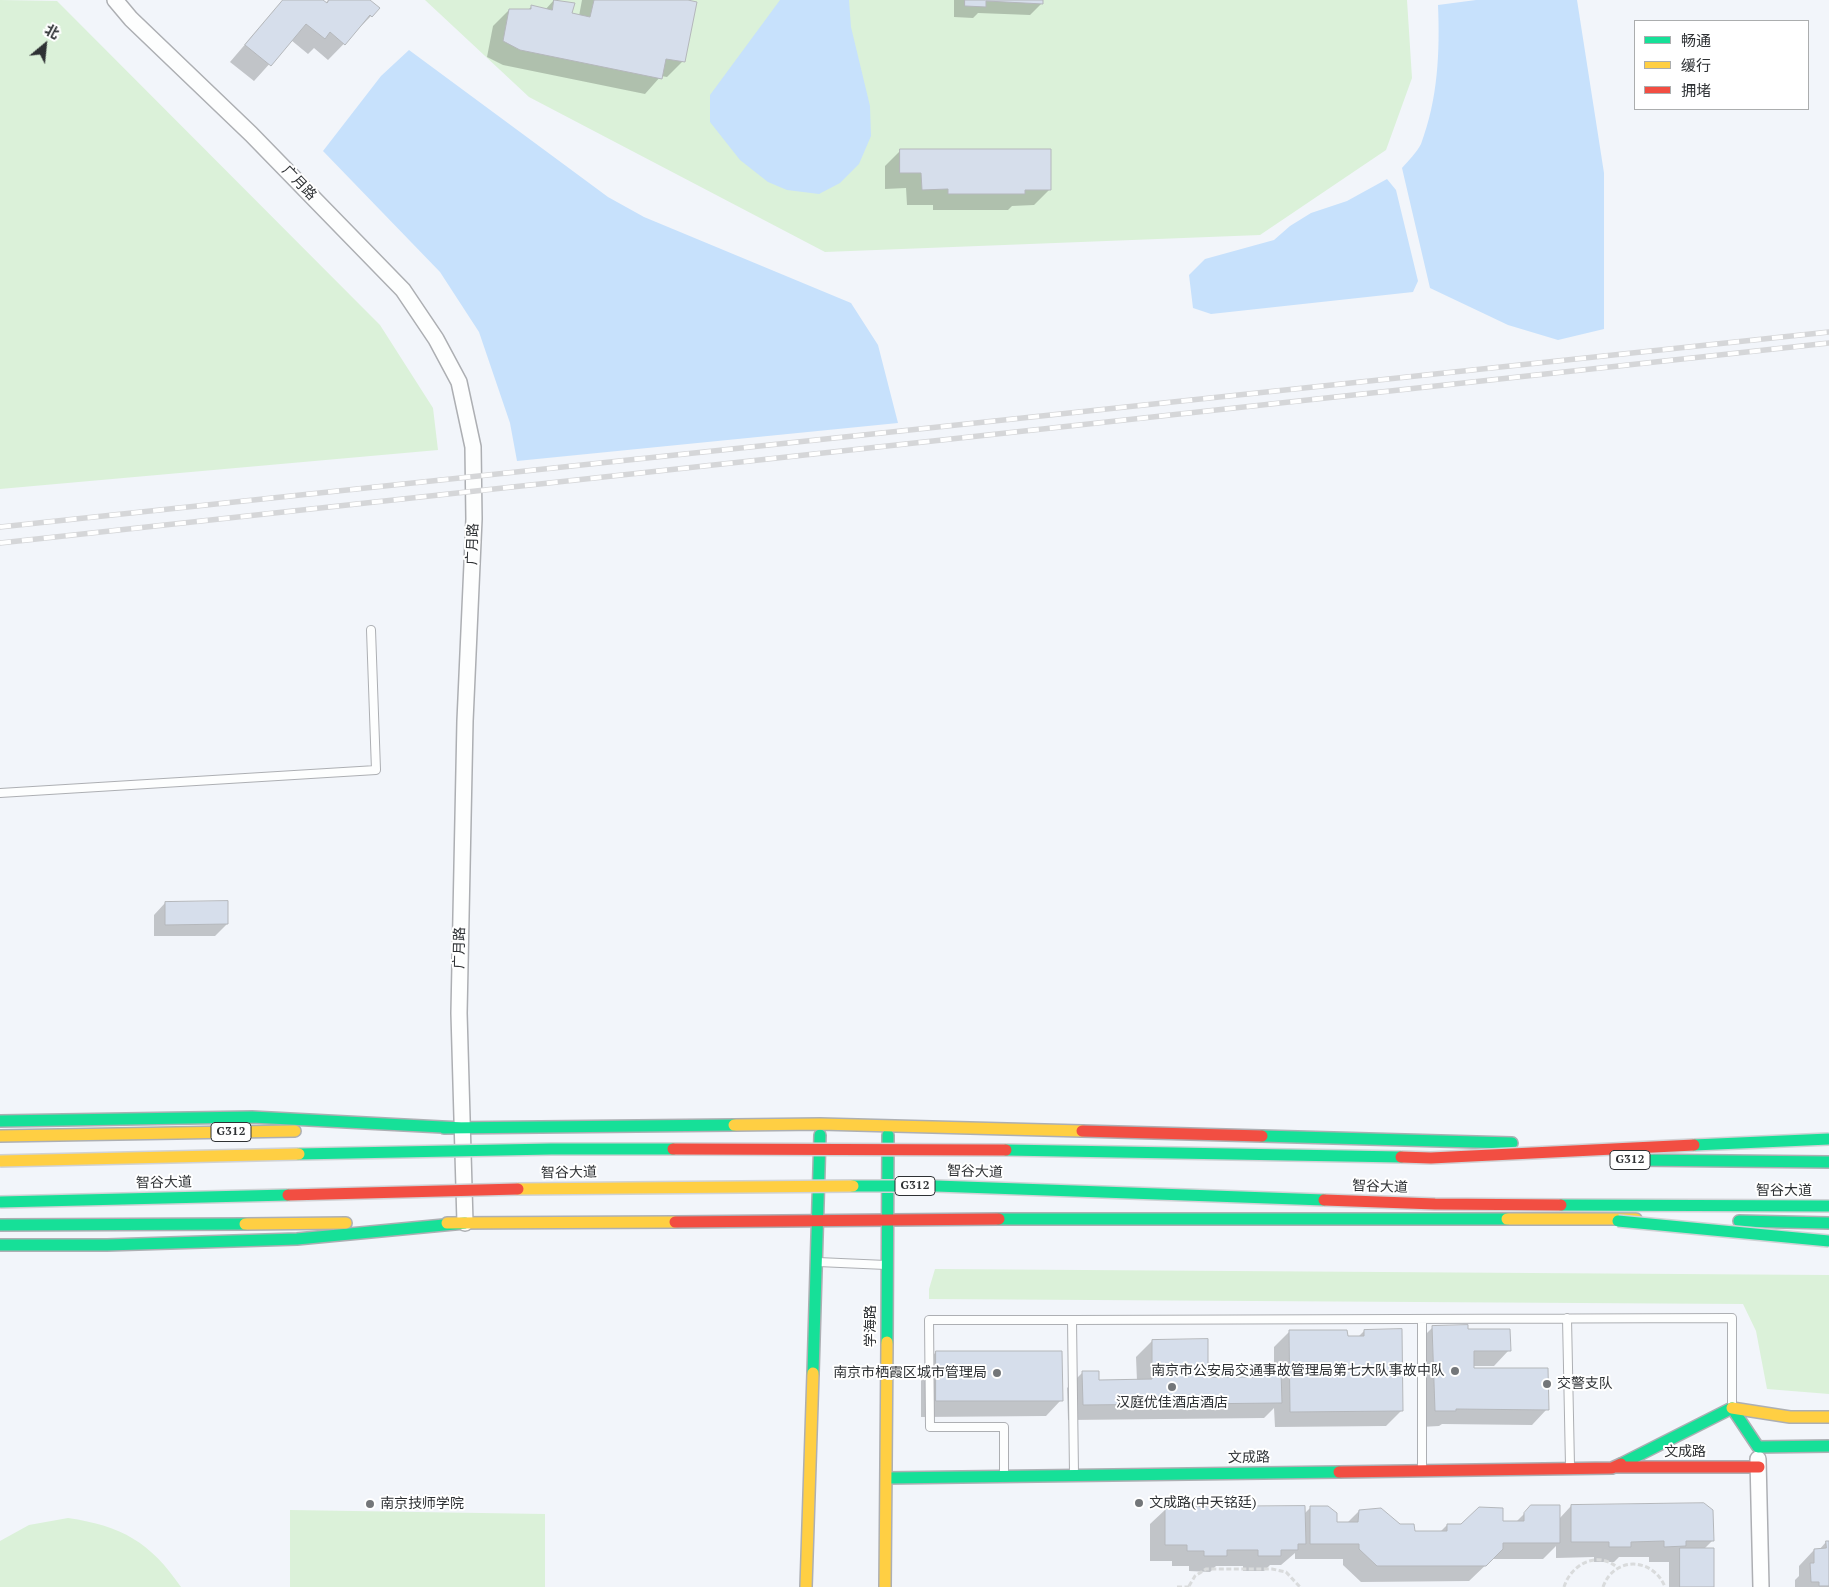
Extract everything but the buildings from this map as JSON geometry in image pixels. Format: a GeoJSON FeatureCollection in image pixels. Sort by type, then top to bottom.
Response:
{"type":"FeatureCollection","features":[{"type":"Feature","properties":{"kind":"main road"},"geometry":{"type":"LineString","coordinates":[[0,1121],[252,1117],[461,1128]]}},
{"type":"Feature","properties":{"kind":"main road"},"geometry":{"type":"LineString","coordinates":[[806,1587],[820,1124]]}},
{"type":"Feature","properties":{"kind":"main road","name":"G312"},"geometry":{"type":"LineString","coordinates":[[0,1136],[820,1124],[1699,1148],[1829,1148]]}},
{"type":"Feature","properties":{"kind":"main road","name":"学海路"},"geometry":{"type":"LineString","coordinates":[[885,1587],[888,1125]]}},
{"type":"Feature","properties":{"kind":"main road"},"geometry":{"type":"LineString","coordinates":[[1431,1158],[1829,1139]]}},
{"type":"Feature","properties":{"kind":"main road","name":"智谷大道"},"geometry":{"type":"LineString","coordinates":[[0,1161],[550,1149],[934,1149],[1431,1158],[1829,1162]]}},
{"type":"Feature","properties":{"kind":"main road","name":"智谷大道"},"geometry":{"type":"LineString","coordinates":[[0,1202],[549,1188],[936,1186],[1435,1204],[1829,1206]]}},
{"type":"Feature","properties":{"kind":"main road"},"geometry":{"type":"LineString","coordinates":[[1435,1204],[1829,1241]]}},
{"type":"Feature","properties":{"kind":"main road"},"geometry":{"type":"LineString","coordinates":[[0,1225],[817,1221],[887,1219],[1655,1219],[1829,1223]]}},
{"type":"Feature","properties":{"kind":"main road"},"geometry":{"type":"LineString","coordinates":[[0,1245],[107,1245],[297,1239],[466,1223]]}},
{"type":"Feature","properties":{"kind":"main road"},"geometry":{"type":"LineString","coordinates":[[1732,1408],[1790,1417],[1829,1417]]}},
{"type":"Feature","properties":{"kind":"main road"},"geometry":{"type":"LineString","coordinates":[[1732,1408],[1758,1447],[1829,1446]]}},
{"type":"Feature","properties":{"kind":"main road","name":"文成路"},"geometry":{"type":"LineString","coordinates":[[1612,1468],[1732,1408]]}},
{"type":"Feature","properties":{"kind":"main road","name":"文成路"},"geometry":{"type":"LineString","coordinates":[[887,1478],[1759,1467]]}},
{"type":"Feature","properties":{"kind":"street","name":"广月路"},"geometry":{"type":"LineString","coordinates":[[115,0],[131,19],[251,134],[403,290],[436,339],[459,382],[473,447],[474,519],[465,721],[459,984],[461,1128],[466,1223]]}},
{"type":"Feature","properties":{"kind":"street"},"geometry":{"type":"LineString","coordinates":[[1758,1447],[1761,1587]]}},
{"type":"Feature","properties":{"kind":"lane"},"geometry":{"type":"LineString","coordinates":[[0,793],[376,770],[371,630]]}},
{"type":"Feature","properties":{"kind":"lane"},"geometry":{"type":"LineString","coordinates":[[815,1262],[886,1265]]}},
{"type":"Feature","properties":{"kind":"lane"},"geometry":{"type":"LineString","coordinates":[[1568,1318],[1570,1469]]}},
{"type":"Feature","properties":{"kind":"lane"},"geometry":{"type":"LineString","coordinates":[[1004,1476],[1004,1427],[930,1427],[929,1320],[1732,1318],[1732,1408]]}},
{"type":"Feature","properties":{"kind":"lane"},"geometry":{"type":"LineString","coordinates":[[1422,1319],[1422,1471]]}},
{"type":"Feature","properties":{"kind":"lane"},"geometry":{"type":"LineString","coordinates":[[1072,1320],[1074,1476]]}},
{"type":"Feature","properties":{"kind":"path"},"geometry":{"type":"LineString","coordinates":[[1564,1587],[1571,1572],[1587,1561],[1606,1561],[1618,1568]]}},
{"type":"Feature","properties":{"kind":"path"},"geometry":{"type":"LineString","coordinates":[[1603,1587],[1607,1577],[1618,1568],[1630,1563],[1648,1567],[1662,1579],[1665,1587]]}},
{"type":"Feature","properties":{"kind":"path"},"geometry":{"type":"LineString","coordinates":[[1177,1587],[1189,1587],[1194,1576],[1206,1569],[1272,1569],[1286,1572],[1300,1587]]}},
{"type":"Feature","properties":{"kind":"green space"},"geometry":{"type":"Polygon","coordinates":[[[0,0],[57,1],[380,325],[433,408],[438,450],[0,489],[0,0]]]}},
{"type":"Feature","properties":{"kind":"green space"},"geometry":{"type":"Polygon","coordinates":[[[425,0],[1407,0],[1412,78],[1386,150],[1260,235],[825,252],[529,97],[425,0]]]}},
{"type":"Feature","properties":{"kind":"green space"},"geometry":{"type":"Polygon","coordinates":[[[935,1269],[1829,1275],[1829,1394],[1767,1389],[1756,1331],[1743,1304],[929,1299],[929,1289],[935,1269]]]}},
{"type":"Feature","properties":{"kind":"green space"},"geometry":{"type":"Polygon","coordinates":[[[290,1510],[545,1514],[545,1587],[290,1587],[290,1510]]]}},
{"type":"Feature","properties":{"kind":"green space"},"geometry":{"type":"Polygon","coordinates":[[[68,1518],[104,1526],[119,1531],[133,1539],[158,1558],[181,1587],[0,1587],[0,1541],[29,1525],[68,1518]]]}},
{"type":"Feature","properties":{"kind":"water"},"geometry":{"type":"Polygon","coordinates":[[[780,0],[849,0],[851,27],[870,106],[871,136],[859,164],[840,183],[819,194],[787,190],[768,182],[740,160],[710,122],[710,95],[780,0]]]}},
{"type":"Feature","properties":{"kind":"water"},"geometry":{"type":"Polygon","coordinates":[[[1476,0],[1577,0],[1604,173],[1604,329],[1558,340],[1508,325],[1430,288],[1402,168],[1421,144],[1431,110],[1437,75],[1438,5],[1476,0]]]}},
{"type":"Feature","properties":{"kind":"water"},"geometry":{"type":"Polygon","coordinates":[[[409,50],[608,197],[644,217],[851,303],[878,345],[898,423],[517,461],[510,423],[479,332],[440,272],[323,151],[381,76],[409,50]]]}},
{"type":"Feature","properties":{"kind":"water"},"geometry":{"type":"Polygon","coordinates":[[[1387,179],[1396,190],[1418,281],[1413,292],[1211,314],[1193,308],[1189,275],[1205,259],[1274,240],[1290,226],[1311,213],[1347,201],[1387,179]]]}},
{"type":"Feature","properties":{"kind":"railway"},"geometry":{"type":"LineString","coordinates":[[0,527],[1829,332]]}},
{"type":"Feature","properties":{"kind":"railway"},"geometry":{"type":"LineString","coordinates":[[0,543],[1829,343]]}},
{"type":"Feature","properties":{"kind":"traffic: fast"},"geometry":{"type":"LineString","coordinates":[[0,1121],[252,1117],[461,1128]]}},
{"type":"Feature","properties":{"kind":"traffic: fast"},"geometry":{"type":"LineString","coordinates":[[444,1128],[734,1125]]}},
{"type":"Feature","properties":{"kind":"traffic: fast"},"geometry":{"type":"LineString","coordinates":[[813,1373],[820,1135]]}},
{"type":"Feature","properties":{"kind":"traffic: fast"},"geometry":{"type":"LineString","coordinates":[[887,1342],[888,1135]]}},
{"type":"Feature","properties":{"kind":"traffic: fast"},"geometry":{"type":"LineString","coordinates":[[1262,1136],[1512,1143]]}},
{"type":"Feature","properties":{"kind":"traffic: fast"},"geometry":{"type":"LineString","coordinates":[[1694,1145],[1829,1139]]}},
{"type":"Feature","properties":{"kind":"traffic: fast"},"geometry":{"type":"LineString","coordinates":[[299,1154],[551,1149],[673,1149]]}},
{"type":"Feature","properties":{"kind":"traffic: fast"},"geometry":{"type":"LineString","coordinates":[[1006,1150],[1401,1157]]}},
{"type":"Feature","properties":{"kind":"traffic: fast"},"geometry":{"type":"LineString","coordinates":[[1633,1160],[1829,1162]]}},
{"type":"Feature","properties":{"kind":"traffic: fast"},"geometry":{"type":"LineString","coordinates":[[853,1186],[936,1186],[1324,1200]]}},
{"type":"Feature","properties":{"kind":"traffic: fast"},"geometry":{"type":"LineString","coordinates":[[0,1202],[288,1195]]}},
{"type":"Feature","properties":{"kind":"traffic: fast"},"geometry":{"type":"LineString","coordinates":[[1561,1205],[1829,1206]]}},
{"type":"Feature","properties":{"kind":"traffic: fast"},"geometry":{"type":"LineString","coordinates":[[999,1219],[1507,1219]]}},
{"type":"Feature","properties":{"kind":"traffic: fast"},"geometry":{"type":"LineString","coordinates":[[1618,1221],[1829,1241]]}},
{"type":"Feature","properties":{"kind":"traffic: fast"},"geometry":{"type":"LineString","coordinates":[[1739,1221],[1829,1223]]}},
{"type":"Feature","properties":{"kind":"traffic: fast"},"geometry":{"type":"LineString","coordinates":[[0,1245],[107,1245],[297,1239],[465,1223]]}},
{"type":"Feature","properties":{"kind":"traffic: fast"},"geometry":{"type":"LineString","coordinates":[[0,1225],[245,1224]]}},
{"type":"Feature","properties":{"kind":"traffic: fast"},"geometry":{"type":"LineString","coordinates":[[1621,1464],[1732,1408],[1758,1447],[1829,1446]]}},
{"type":"Feature","properties":{"kind":"traffic: fast"},"geometry":{"type":"LineString","coordinates":[[887,1478],[1339,1472]]}},
{"type":"Feature","properties":{"kind":"traffic: slow"},"geometry":{"type":"LineString","coordinates":[[734,1125],[820,1124],[1082,1131]]}},
{"type":"Feature","properties":{"kind":"traffic: slow"},"geometry":{"type":"LineString","coordinates":[[0,1136],[295,1131]]}},
{"type":"Feature","properties":{"kind":"traffic: slow"},"geometry":{"type":"LineString","coordinates":[[0,1161],[299,1154]]}},
{"type":"Feature","properties":{"kind":"traffic: slow"},"geometry":{"type":"LineString","coordinates":[[518,1189],[853,1186]]}},
{"type":"Feature","properties":{"kind":"traffic: slow"},"geometry":{"type":"LineString","coordinates":[[1507,1219],[1636,1219]]}},
{"type":"Feature","properties":{"kind":"traffic: slow"},"geometry":{"type":"LineString","coordinates":[[447,1223],[675,1222]]}},
{"type":"Feature","properties":{"kind":"traffic: slow"},"geometry":{"type":"LineString","coordinates":[[245,1224],[346,1223]]}},
{"type":"Feature","properties":{"kind":"traffic: slow"},"geometry":{"type":"LineString","coordinates":[[885,1587],[887,1342]]}},
{"type":"Feature","properties":{"kind":"traffic: slow"},"geometry":{"type":"LineString","coordinates":[[806,1587],[813,1373]]}},
{"type":"Feature","properties":{"kind":"traffic: slow"},"geometry":{"type":"LineString","coordinates":[[1732,1408],[1790,1417],[1829,1417]]}},
{"type":"Feature","properties":{"kind":"traffic: jam"},"geometry":{"type":"LineString","coordinates":[[1082,1131],[1262,1136]]}},
{"type":"Feature","properties":{"kind":"traffic: jam"},"geometry":{"type":"LineString","coordinates":[[1401,1157],[1431,1158],[1694,1145]]}},
{"type":"Feature","properties":{"kind":"traffic: jam"},"geometry":{"type":"LineString","coordinates":[[673,1149],[1006,1150]]}},
{"type":"Feature","properties":{"kind":"traffic: jam"},"geometry":{"type":"LineString","coordinates":[[288,1195],[518,1189]]}},
{"type":"Feature","properties":{"kind":"traffic: jam"},"geometry":{"type":"LineString","coordinates":[[1324,1200],[1435,1204],[1561,1205]]}},
{"type":"Feature","properties":{"kind":"traffic: jam"},"geometry":{"type":"LineString","coordinates":[[675,1222],[999,1219]]}},
{"type":"Feature","properties":{"kind":"traffic: jam"},"geometry":{"type":"LineString","coordinates":[[1339,1472],[1612,1468],[1621,1464]]}},
{"type":"Feature","properties":{"kind":"traffic: jam"},"geometry":{"type":"LineString","coordinates":[[1617,1467],[1759,1467]]}},
{"type":"Feature","properties":{"kind":"place","name":"南京市公安局交通事故管理局第七大队事故中队"},"geometry":{"type":"Point","coordinates":[1455,1371]}},
{"type":"Feature","properties":{"kind":"place","name":"南京市栖霞区城市管理局"},"geometry":{"type":"Point","coordinates":[997,1373]}},
{"type":"Feature","properties":{"kind":"place","name":"交警支队"},"geometry":{"type":"Point","coordinates":[1547,1384]}},
{"type":"Feature","properties":{"kind":"place","name":"汉庭优佳酒店酒店"},"geometry":{"type":"Point","coordinates":[1172,1387]}},
{"type":"Feature","properties":{"kind":"place","name":"文成路(中天铭廷)"},"geometry":{"type":"Point","coordinates":[1139,1503]}},
{"type":"Feature","properties":{"kind":"place","name":"南京技师学院"},"geometry":{"type":"Point","coordinates":[370,1504]}}]}
